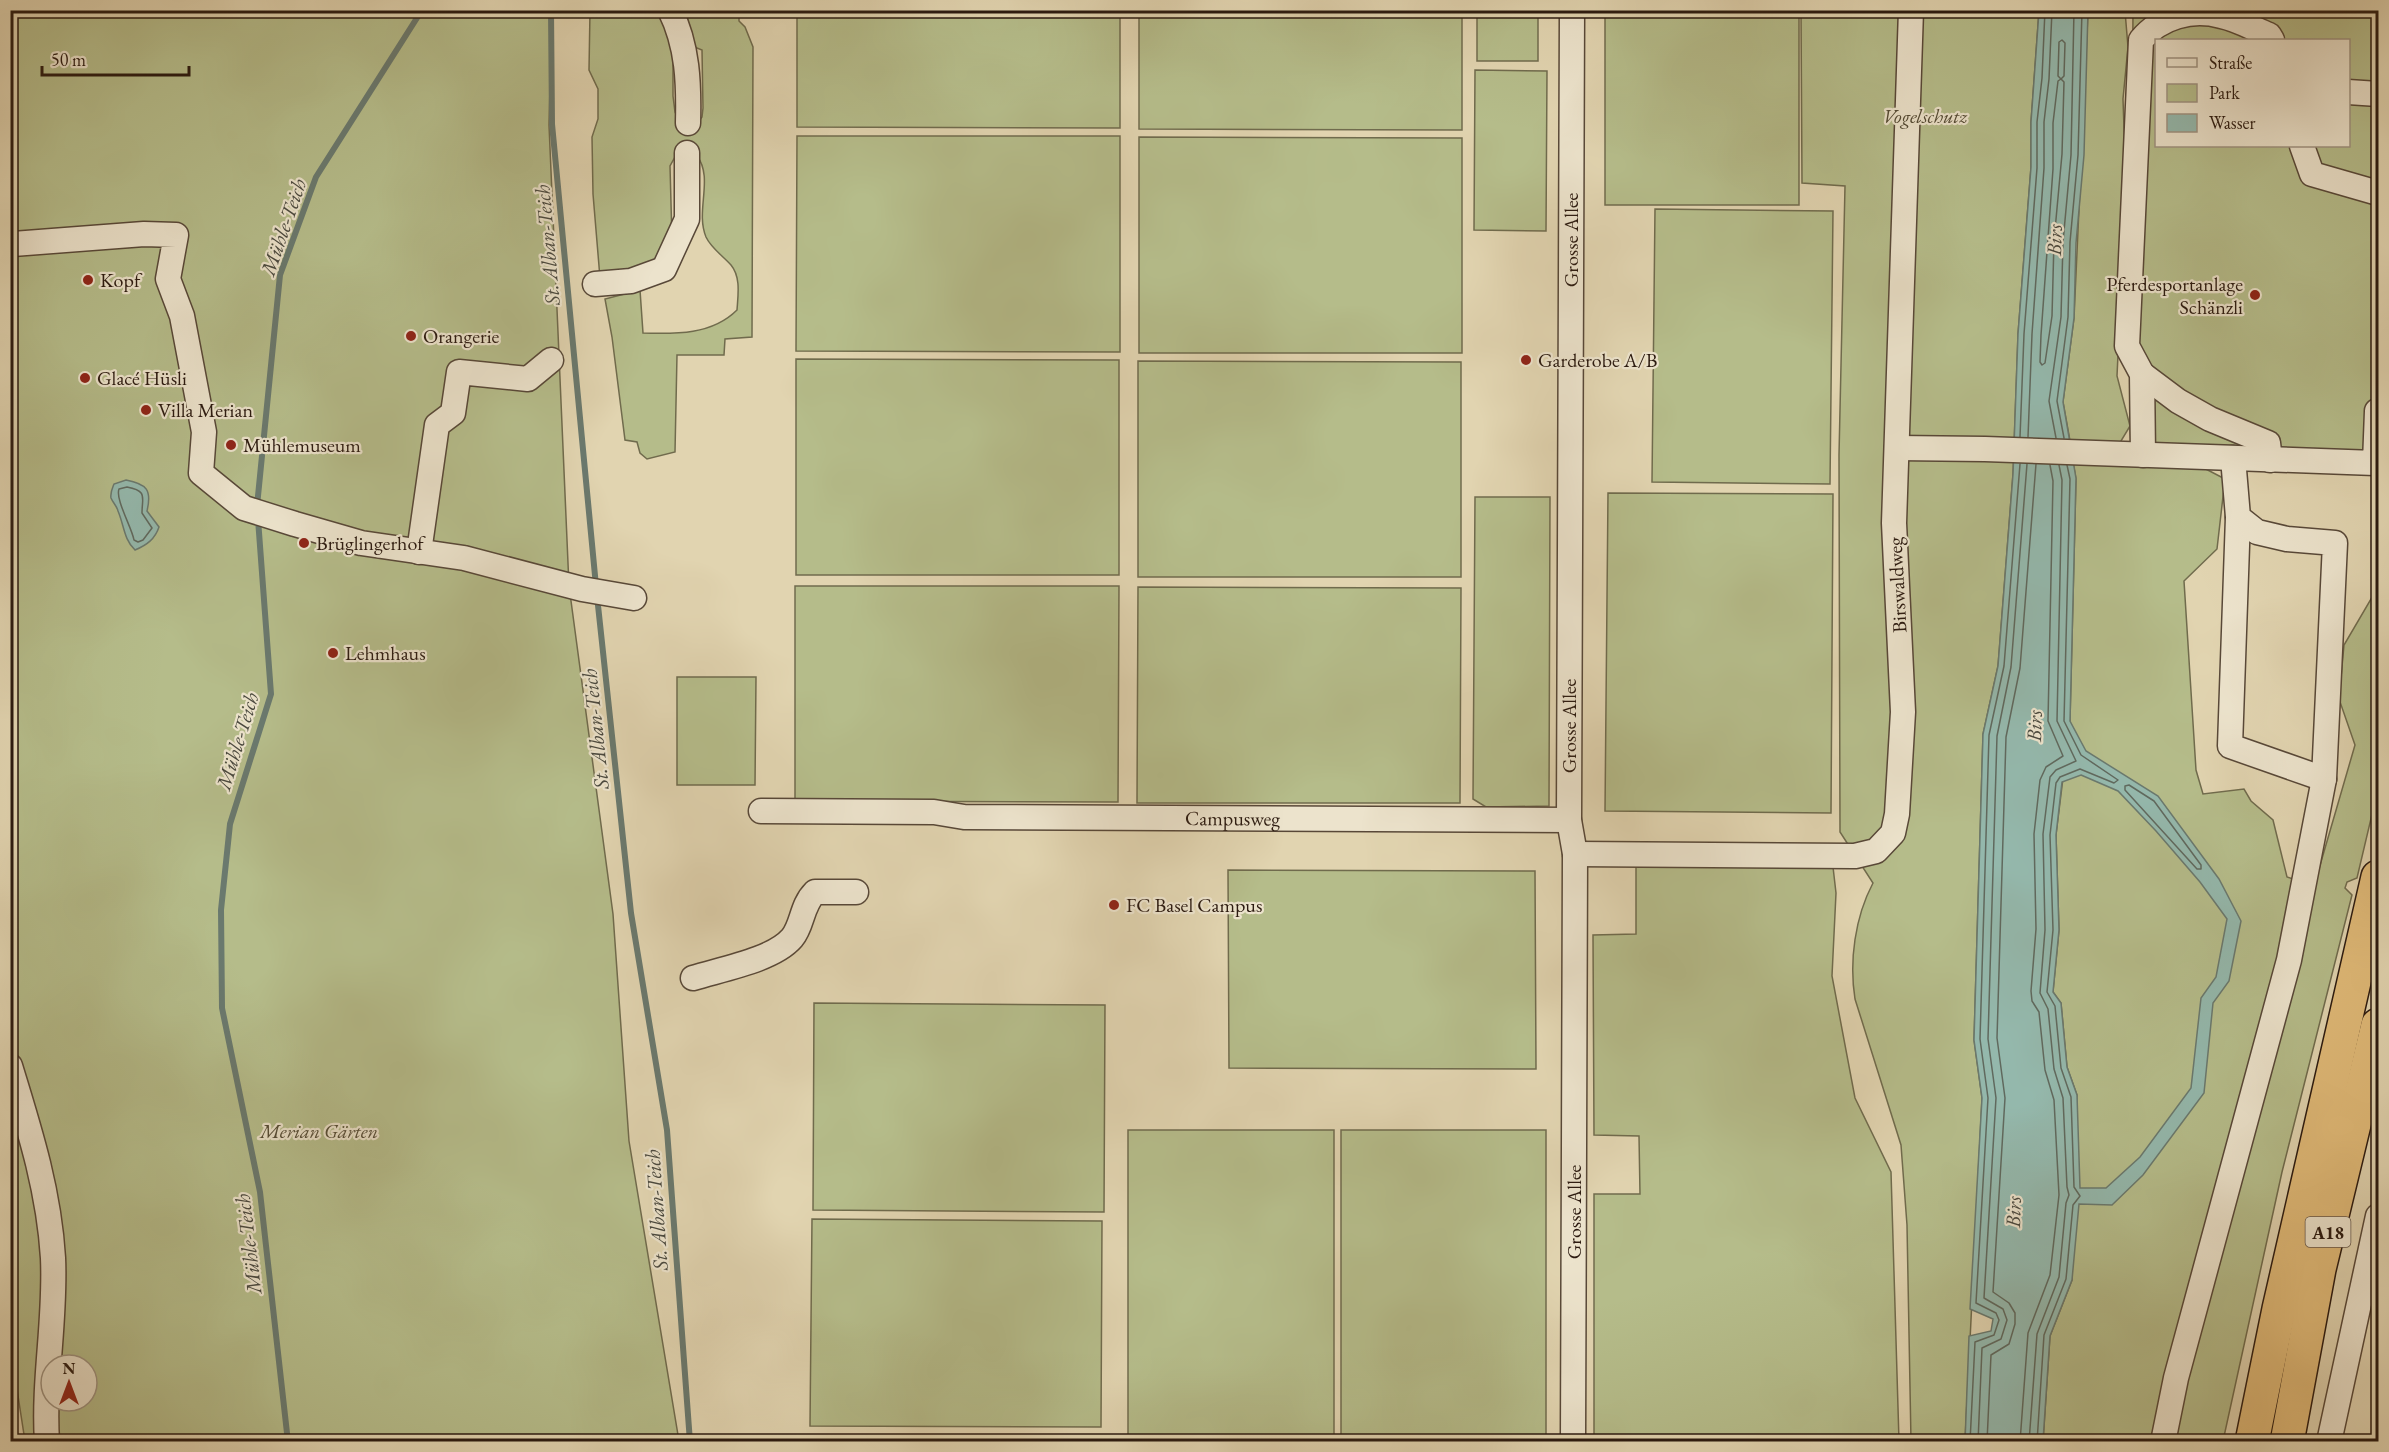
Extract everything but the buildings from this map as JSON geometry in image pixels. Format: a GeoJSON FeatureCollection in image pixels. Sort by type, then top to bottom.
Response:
{"type":"FeatureCollection","features":[{"type":"Feature","properties":{"kind":"highway","name":"A18"},"geometry":{"type":"LineString","coordinates":[[2252,1442],[2279,1309],[2379,877]]}},
{"type":"Feature","properties":{"kind":"highway","name":"A18"},"geometry":{"type":"LineString","coordinates":[[2287,1442],[2319,1269],[2379,1025]]}},
{"type":"Feature","properties":{"kind":"highway"},"geometry":{"type":"LineString","coordinates":[[2242,1442],[2304,1199]]}},
{"type":"Feature","properties":{"kind":"lane"},"geometry":{"type":"LineString","coordinates":[[670,10],[684,46],[689,85],[688,123]]}},
{"type":"Feature","properties":{"kind":"lane","name":"Grosse Allee"},"geometry":{"type":"LineString","coordinates":[[1572,10],[1569,820],[1575,854],[1573,1442]]}},
{"type":"Feature","properties":{"kind":"lane","name":"Birswaldweg"},"geometry":{"type":"LineString","coordinates":[[1575,854],[1855,856],[1876,851],[1893,833],[1897,814],[1903,712],[1894,523],[1911,10]]}},
{"type":"Feature","properties":{"kind":"lane"},"geometry":{"type":"LineString","coordinates":[[2270,460],[2268,443],[2210,419],[2178,401],[2142,374],[2127,346],[2141,40],[2152,19],[2182,14],[2213,13],[2269,35],[2271,39]]}},
{"type":"Feature","properties":{"kind":"lane"},"geometry":{"type":"LineString","coordinates":[[2350,92],[2379,93]]}},
{"type":"Feature","properties":{"kind":"lane"},"geometry":{"type":"LineString","coordinates":[[2302,147],[2312,174],[2379,193]]}},
{"type":"Feature","properties":{"kind":"lane"},"geometry":{"type":"LineString","coordinates":[[595,284],[631,281],[664,269],[687,219],[687,153]]}},
{"type":"Feature","properties":{"kind":"lane"},"geometry":{"type":"LineString","coordinates":[[11,243],[144,234],[176,235],[168,279],[182,316],[204,432],[201,473],[253,511],[361,543],[464,558],[582,589],[623,597]]}},
{"type":"Feature","properties":{"kind":"lane"},"geometry":{"type":"LineString","coordinates":[[419,552],[437,425],[453,413],[459,372],[528,379],[551,360]]}},
{"type":"Feature","properties":{"kind":"lane"},"geometry":{"type":"LineString","coordinates":[[2142,374],[2143,455]]}},
{"type":"Feature","properties":{"kind":"lane"},"geometry":{"type":"LineString","coordinates":[[1897,448],[1985,449],[2375,464],[2377,411]]}},
{"type":"Feature","properties":{"kind":"lane"},"geometry":{"type":"LineString","coordinates":[[2233,458],[2238,517],[2230,746],[2324,779]]}},
{"type":"Feature","properties":{"kind":"lane"},"geometry":{"type":"LineString","coordinates":[[2163,1442],[2176,1378],[2289,960],[2324,779],[2335,543],[2287,539],[2257,532],[2238,517]]}},
{"type":"Feature","properties":{"kind":"lane","name":"Campusweg"},"geometry":{"type":"LineString","coordinates":[[761,811],[934,812],[964,817],[1569,820]]}},
{"type":"Feature","properties":{"kind":"lane"},"geometry":{"type":"LineString","coordinates":[[693,978],[779,950],[794,936],[806,901],[815,892],[856,892]]}},
{"type":"Feature","properties":{"kind":"lane"},"geometry":{"type":"LineString","coordinates":[[10,1066],[42,1170],[50,1215],[53,1305],[46,1402],[47,1442]]}},
{"type":"Feature","properties":{"kind":"lane"},"geometry":{"type":"LineString","coordinates":[[2329,1442],[2379,1216]]}},
{"type":"Feature","properties":{"kind":"green space","name":"Merian Gärten"},"geometry":{"type":"Polygon","coordinates":[[[10,11],[552,11],[549,125],[569,586],[613,914],[629,1141],[679,1441],[25,1441],[10,1344],[10,11]]]}},
{"type":"Feature","properties":{"kind":"green space"},"geometry":{"type":"Polygon","coordinates":[[[590,11],[661,11],[673,33],[675,112],[679,121],[699,121],[703,108],[702,50],[692,46],[679,11],[739,12],[739,21],[745,27],[753,47],[752,337],[725,339],[724,355],[677,355],[675,452],[647,459],[640,453],[637,442],[625,440],[605,299],[640,290],[643,333],[681,333],[705,329],[737,310],[738,281],[731,265],[706,237],[702,216],[704,174],[697,156],[675,157],[670,166],[672,240],[657,264],[600,278],[593,194],[592,137],[598,119],[598,89],[589,70],[590,11]]]}},
{"type":"Feature","properties":{"kind":"green space"},"geometry":{"type":"Polygon","coordinates":[[[797,11],[1120,11],[1120,128],[797,127],[797,11]]]}},
{"type":"Feature","properties":{"kind":"green space"},"geometry":{"type":"Polygon","coordinates":[[[1139,11],[1462,11],[1462,130],[1139,129],[1139,11]]]}},
{"type":"Feature","properties":{"kind":"green space"},"geometry":{"type":"Polygon","coordinates":[[[1477,11],[1538,11],[1538,61],[1477,61],[1477,11]]]}},
{"type":"Feature","properties":{"kind":"green space"},"geometry":{"type":"Polygon","coordinates":[[[1605,11],[1799,11],[1799,205],[1605,205],[1605,11]]]}},
{"type":"Feature","properties":{"kind":"green space","name":"Vogelschutz"},"geometry":{"type":"Polygon","coordinates":[[[1801,11],[2039,11],[2031,122],[2031,167],[2018,334],[2013,474],[1998,666],[1983,734],[1974,1040],[1982,1098],[1965,1441],[1911,1441],[1907,1225],[1901,1145],[1855,999],[1853,984],[1855,940],[1862,910],[1873,883],[1840,832],[1839,455],[1845,186],[1802,183],[1801,11]]]}},
{"type":"Feature","properties":{"kind":"green space"},"geometry":{"type":"Polygon","coordinates":[[[2088,11],[2125,11],[2128,47],[2123,99],[2126,186],[2117,376],[2130,426],[2118,446],[2070,441],[2063,402],[2074,318],[2088,11]]]}},
{"type":"Feature","properties":{"kind":"green space","name":"Pferdesportanlage Schänzli"},"geometry":{"type":"Polygon","coordinates":[[[2133,11],[2378,11],[2378,476],[2131,444],[2133,11]]]}},
{"type":"Feature","properties":{"kind":"green space"},"geometry":{"type":"Polygon","coordinates":[[[1475,70],[1547,71],[1546,231],[1474,230],[1475,70]]]}},
{"type":"Feature","properties":{"kind":"green space"},"geometry":{"type":"Polygon","coordinates":[[[797,136],[1120,136],[1120,352],[796,351],[797,136]]]}},
{"type":"Feature","properties":{"kind":"green space"},"geometry":{"type":"Polygon","coordinates":[[[1139,137],[1462,138],[1462,353],[1139,353],[1139,137]]]}},
{"type":"Feature","properties":{"kind":"green space"},"geometry":{"type":"Polygon","coordinates":[[[1655,209],[1833,211],[1830,484],[1652,482],[1655,209]]]}},
{"type":"Feature","properties":{"kind":"green space"},"geometry":{"type":"Polygon","coordinates":[[[796,359],[1119,360],[1119,575],[796,575],[796,359]]]}},
{"type":"Feature","properties":{"kind":"green space"},"geometry":{"type":"Polygon","coordinates":[[[1138,361],[1461,362],[1461,577],[1138,577],[1138,361]]]}},
{"type":"Feature","properties":{"kind":"green space"},"geometry":{"type":"Polygon","coordinates":[[[2073,462],[2202,467],[2225,479],[2217,549],[2184,581],[2196,770],[2203,794],[2244,789],[2251,801],[2273,820],[2287,877],[2314,886],[2355,745],[2339,699],[2344,645],[2378,587],[2378,789],[2357,878],[2347,882],[2345,888],[2352,895],[2282,1172],[2223,1441],[2043,1442],[2050,1336],[2072,1280],[2077,1095],[2067,1067],[2061,1003],[2053,992],[2059,930],[2056,835],[2070,721],[2076,479],[2073,462]]]}},
{"type":"Feature","properties":{"kind":"green space"},"geometry":{"type":"Polygon","coordinates":[[[1608,493],[1833,494],[1831,813],[1605,811],[1608,493]]]}},
{"type":"Feature","properties":{"kind":"green space"},"geometry":{"type":"Polygon","coordinates":[[[1475,497],[1550,497],[1549,806],[1486,807],[1473,799],[1475,497]]]}},
{"type":"Feature","properties":{"kind":"green space"},"geometry":{"type":"Polygon","coordinates":[[[795,586],[1119,586],[1118,802],[795,801],[795,586]]]}},
{"type":"Feature","properties":{"kind":"green space"},"geometry":{"type":"Polygon","coordinates":[[[1138,587],[1461,588],[1460,803],[1137,803],[1138,587]]]}},
{"type":"Feature","properties":{"kind":"green space"},"geometry":{"type":"Polygon","coordinates":[[[677,677],[756,677],[755,785],[677,785],[677,677]]]}},
{"type":"Feature","properties":{"kind":"green space"},"geometry":{"type":"Polygon","coordinates":[[[1636,864],[1833,867],[1836,893],[1832,976],[1855,1098],[1891,1172],[1899,1441],[1594,1441],[1594,1194],[1640,1194],[1639,1136],[1594,1135],[1593,935],[1636,934],[1636,864]]]}},
{"type":"Feature","properties":{"kind":"green space"},"geometry":{"type":"Polygon","coordinates":[[[1228,870],[1535,871],[1536,1069],[1229,1068],[1228,870]]]}},
{"type":"Feature","properties":{"kind":"green space"},"geometry":{"type":"Polygon","coordinates":[[[814,1003],[1105,1005],[1104,1212],[813,1210],[814,1003]]]}},
{"type":"Feature","properties":{"kind":"green space"},"geometry":{"type":"Polygon","coordinates":[[[1128,1130],[1334,1130],[1334,1440],[1239,1440],[1379,1441],[778,1441],[781,1439],[1128,1440],[1128,1130]]]}},
{"type":"Feature","properties":{"kind":"green space"},"geometry":{"type":"Polygon","coordinates":[[[1341,1130],[1546,1130],[1546,1440],[1341,1440],[1341,1130]]]}},
{"type":"Feature","properties":{"kind":"green space"},"geometry":{"type":"Polygon","coordinates":[[[812,1219],[1102,1221],[1101,1427],[810,1426],[812,1219]]]}},
{"type":"Feature","properties":{"kind":"water","name":"Birs"},"geometry":{"type":"Polygon","coordinates":[[[2039,11],[2088,11],[2084,155],[2076,243],[2074,318],[2063,402],[2076,478],[2070,721],[2086,751],[2158,796],[2219,879],[2241,921],[2229,981],[2213,1003],[2204,1093],[2143,1175],[2112,1205],[2079,1204],[2072,1280],[2050,1336],[2043,1441],[1965,1442],[1969,1336],[1991,1331],[1993,1319],[1970,1309],[1982,1098],[1974,1040],[1983,734],[1998,666],[2013,474],[2018,334],[2031,167],[2031,122],[2039,11]],[[2081,775],[2062,782],[2056,835],[2059,930],[2053,992],[2061,1003],[2067,1067],[2077,1095],[2080,1188],[2106,1188],[2140,1157],[2191,1088],[2201,998],[2216,977],[2227,919],[2200,882],[2118,791],[2081,775]]]}},
{"type":"Feature","properties":{"kind":"water"},"geometry":{"type":"Polygon","coordinates":[[[126,480],[146,489],[149,498],[147,511],[159,527],[150,541],[135,550],[126,537],[111,496],[114,484],[126,480]]]}},
{"type":"Feature","properties":{"kind":"waterway","name":"Mühle-Teich"},"geometry":{"type":"LineString","coordinates":[[257,506],[280,275],[316,177],[422,10]]}},
{"type":"Feature","properties":{"kind":"waterway","name":"St. Alban-Teich"},"geometry":{"type":"LineString","coordinates":[[551,10],[552,124],[596,586]]}},
{"type":"Feature","properties":{"kind":"waterway","name":"Mühle-Teich"},"geometry":{"type":"LineString","coordinates":[[258,519],[271,694],[230,824],[221,910],[222,1008],[260,1192],[288,1442]]}},
{"type":"Feature","properties":{"kind":"waterway","name":"St. Alban-Teich"},"geometry":{"type":"LineString","coordinates":[[597,596],[631,913],[667,1130],[690,1442]]}},
{"type":"Feature","properties":{"kind":"tram line"},"geometry":{"type":"LineString","coordinates":[[10,1408],[16,1442]]}},
{"type":"Feature","properties":{"kind":"place","name":"Kopf"},"geometry":{"type":"Point","coordinates":[88,280]}},
{"type":"Feature","properties":{"kind":"place","name":"Pferdesportanlage Schänzli"},"geometry":{"type":"Point","coordinates":[2255,295]}},
{"type":"Feature","properties":{"kind":"place","name":"Orangerie"},"geometry":{"type":"Point","coordinates":[411,336]}},
{"type":"Feature","properties":{"kind":"place","name":"Garderobe A/B"},"geometry":{"type":"Point","coordinates":[1526,360]}},
{"type":"Feature","properties":{"kind":"place","name":"Glacé Hüsli"},"geometry":{"type":"Point","coordinates":[85,378]}},
{"type":"Feature","properties":{"kind":"place","name":"Villa Merian"},"geometry":{"type":"Point","coordinates":[146,410]}},
{"type":"Feature","properties":{"kind":"place","name":"Mühlemuseum"},"geometry":{"type":"Point","coordinates":[231,445]}},
{"type":"Feature","properties":{"kind":"place","name":"Brüglingerhof"},"geometry":{"type":"Point","coordinates":[304,543]}},
{"type":"Feature","properties":{"kind":"place","name":"Lehmhaus"},"geometry":{"type":"Point","coordinates":[333,653]}},
{"type":"Feature","properties":{"kind":"place","name":"FC Basel Campus"},"geometry":{"type":"Point","coordinates":[1114,905]}}]}
